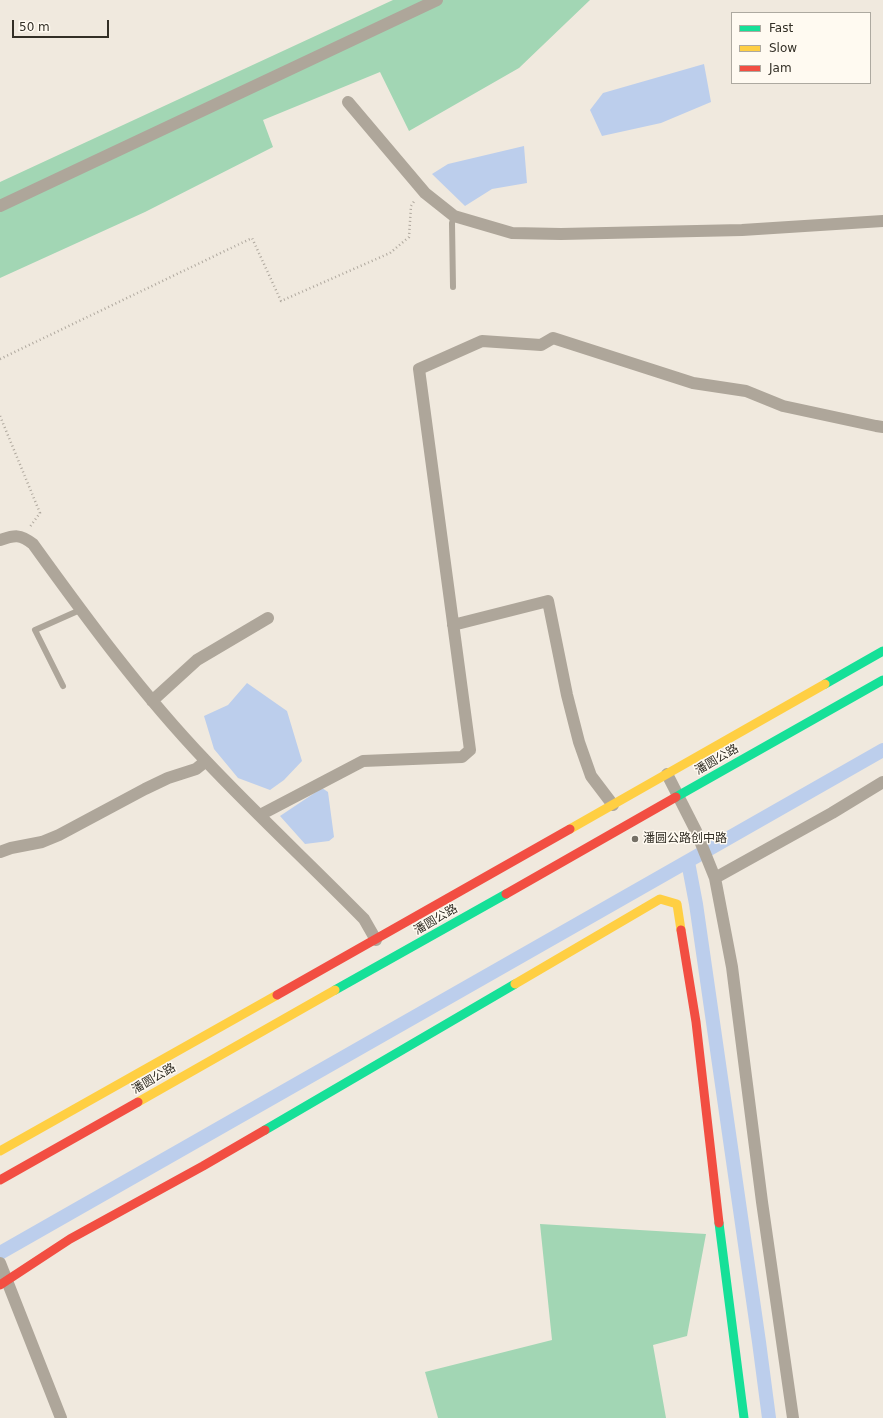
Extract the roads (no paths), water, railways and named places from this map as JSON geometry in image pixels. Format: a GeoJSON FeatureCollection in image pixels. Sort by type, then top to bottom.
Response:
{"type":"FeatureCollection","features":[{"type":"Feature","properties":{"kind":"main road","name":"潘圆公路"},"geometry":{"type":"LineString","coordinates":[[0,1151],[376,940],[883,651]]}},
{"type":"Feature","properties":{"kind":"main road","name":"潘圆公路"},"geometry":{"type":"LineString","coordinates":[[0,1180],[883,680]]}},
{"type":"Feature","properties":{"kind":"main road"},"geometry":{"type":"LineString","coordinates":[[4,1280],[70,1239],[203,1166],[660,899],[677,904],[696,1022],[712,1170],[744,1418]]}},
{"type":"Feature","properties":{"kind":"street"},"geometry":{"type":"LineString","coordinates":[[0,206],[437,0]]}},
{"type":"Feature","properties":{"kind":"street"},"geometry":{"type":"LineString","coordinates":[[348,102],[425,193],[454,216],[512,233],[561,234],[742,230],[883,221]]}},
{"type":"Feature","properties":{"kind":"street"},"geometry":{"type":"LineString","coordinates":[[260,815],[363,761],[462,757],[470,750],[419,369],[482,341],[542,345],[553,338],[693,383],[746,391],[783,406],[883,427]]}},
{"type":"Feature","properties":{"kind":"street"},"geometry":{"type":"LineString","coordinates":[[0,540],[12,536],[24,537],[33,544],[80,610],[152,701],[206,761],[364,919],[376,940]]}},
{"type":"Feature","properties":{"kind":"street"},"geometry":{"type":"LineString","coordinates":[[453,625],[548,601],[567,695],[579,742],[591,776],[613,805]]}},
{"type":"Feature","properties":{"kind":"street"},"geometry":{"type":"LineString","coordinates":[[152,701],[197,660],[268,618]]}},
{"type":"Feature","properties":{"kind":"street"},"geometry":{"type":"LineString","coordinates":[[0,852],[11,848],[42,842],[59,835],[145,789],[168,778],[196,769],[206,761]]}},
{"type":"Feature","properties":{"kind":"street"},"geometry":{"type":"LineString","coordinates":[[667,774],[696,831],[715,878],[732,967],[762,1202],[793,1418]]}},
{"type":"Feature","properties":{"kind":"street"},"geometry":{"type":"LineString","coordinates":[[715,878],[832,813],[883,782]]}},
{"type":"Feature","properties":{"kind":"street"},"geometry":{"type":"LineString","coordinates":[[0,1263],[4,1280],[61,1418]]}},
{"type":"Feature","properties":{"kind":"lane"},"geometry":{"type":"LineString","coordinates":[[453,287],[452,223],[454,216]]}},
{"type":"Feature","properties":{"kind":"lane"},"geometry":{"type":"LineString","coordinates":[[63,686],[35,630],[80,610]]}},
{"type":"Feature","properties":{"kind":"water"},"geometry":{"type":"Polygon","coordinates":[[[704,64],[711,102],[661,123],[602,136],[590,110],[603,93],[704,64]]]}},
{"type":"Feature","properties":{"kind":"water"},"geometry":{"type":"Polygon","coordinates":[[[524,146],[527,183],[492,189],[465,206],[432,174],[448,164],[524,146]]]}},
{"type":"Feature","properties":{"kind":"water"},"geometry":{"type":"Polygon","coordinates":[[[247,683],[287,711],[302,761],[284,780],[270,790],[238,778],[214,749],[204,716],[228,705],[247,683]]]}},
{"type":"Feature","properties":{"kind":"water"},"geometry":{"type":"Polygon","coordinates":[[[322,788],[328,792],[334,837],[329,841],[305,844],[280,816],[322,788]]]}},
{"type":"Feature","properties":{"kind":"waterway"},"geometry":{"type":"LineString","coordinates":[[0,1253],[883,750]]}},
{"type":"Feature","properties":{"kind":"waterway"},"geometry":{"type":"LineString","coordinates":[[688,862],[696,904],[769,1418]]}},
{"type":"Feature","properties":{"kind":"place","name":"潘圆公路创中路"},"geometry":{"type":"Point","coordinates":[635,839]}}]}
